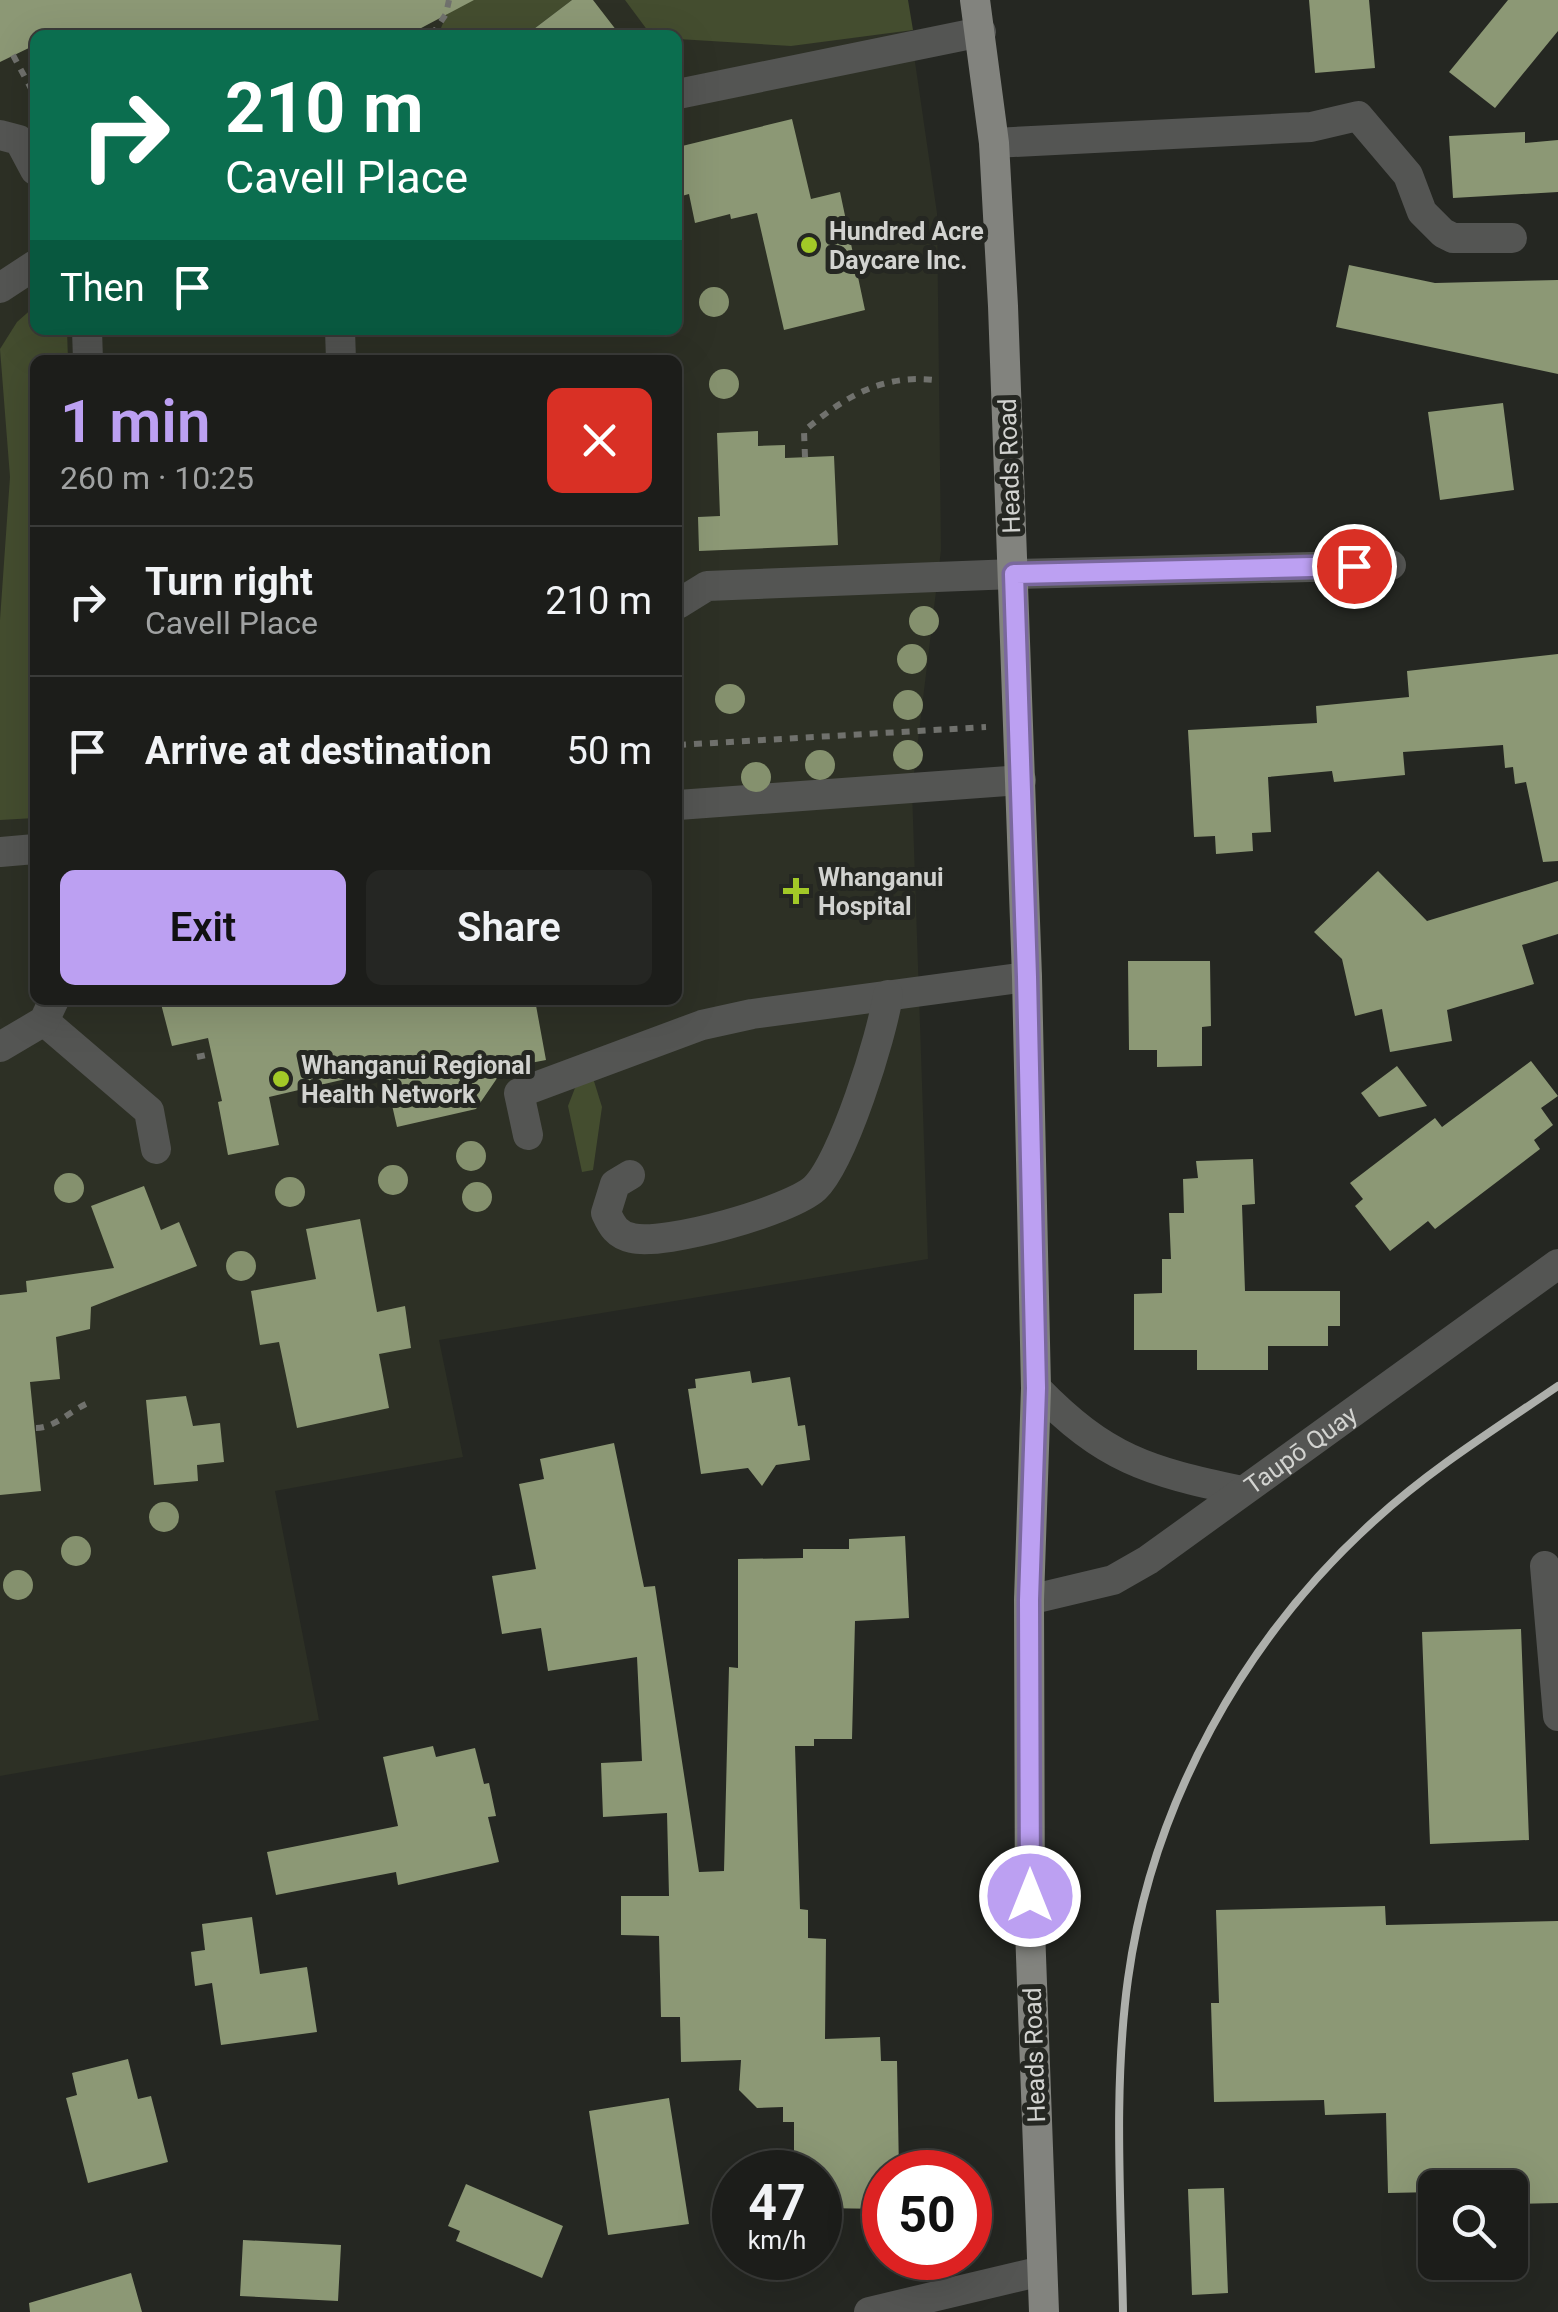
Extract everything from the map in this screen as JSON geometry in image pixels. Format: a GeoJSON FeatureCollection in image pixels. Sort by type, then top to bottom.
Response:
{"type":"FeatureCollection","features":[{"type":"Feature","properties":{"kind":"main road","name":"Heads Road"},"geometry":{"type":"LineString","coordinates":[[975,0],[994,143],[1027,977],[1036,1388],[1029,1600],[1030,1929],[1044,2312]]}},
{"type":"Feature","properties":{"kind":"street"},"geometry":{"type":"LineString","coordinates":[[682,93],[981,32]]}},
{"type":"Feature","properties":{"kind":"street"},"geometry":{"type":"LineString","coordinates":[[994,143],[1311,127],[1358,116],[1402,166],[1422,212],[1443,233],[1453,238],[1512,238]]}},
{"type":"Feature","properties":{"kind":"street"},"geometry":{"type":"LineString","coordinates":[[0,135],[19,140],[30,161]]}},
{"type":"Feature","properties":{"kind":"street"},"geometry":{"type":"LineString","coordinates":[[0,288],[30,268]]}},
{"type":"Feature","properties":{"kind":"street"},"geometry":{"type":"LineString","coordinates":[[682,602],[707,586],[1392,565]]}},
{"type":"Feature","properties":{"kind":"street"},"geometry":{"type":"LineString","coordinates":[[682,805],[1021,780]]}},
{"type":"Feature","properties":{"kind":"street"},"geometry":{"type":"LineString","coordinates":[[0,852],[30,849]]}},
{"type":"Feature","properties":{"kind":"street"},"geometry":{"type":"LineString","coordinates":[[528,1136],[520,1093],[702,1025],[752,1014],[1027,977]]}},
{"type":"Feature","properties":{"kind":"street"},"geometry":{"type":"LineString","coordinates":[[630,1174],[616,1184],[606,1213],[613,1229],[630,1238],[650,1240],[688,1235],[755,1215],[813,1190],[829,1170],[852,1112],[884,1022],[888,996]]}},
{"type":"Feature","properties":{"kind":"street"},"geometry":{"type":"LineString","coordinates":[[0,1047],[49,1010],[149,1111],[156,1149]]}},
{"type":"Feature","properties":{"kind":"street","name":"Taupō Quay"},"geometry":{"type":"LineString","coordinates":[[1029,1600],[1113,1580],[1148,1560],[1558,1264]]}},
{"type":"Feature","properties":{"kind":"street"},"geometry":{"type":"LineString","coordinates":[[1036,1388],[1070,1424],[1116,1454],[1170,1476],[1242,1491]]}},
{"type":"Feature","properties":{"kind":"street"},"geometry":{"type":"LineString","coordinates":[[1545,1566],[1558,1716]]}},
{"type":"Feature","properties":{"kind":"street"},"geometry":{"type":"LineString","coordinates":[[869,2312],[1042,2271]]}},
{"type":"Feature","properties":{"kind":"path"},"geometry":{"type":"LineString","coordinates":[[435,30],[446,14],[449,0]]}},
{"type":"Feature","properties":{"kind":"path"},"geometry":{"type":"LineString","coordinates":[[14,55],[30,86]]}},
{"type":"Feature","properties":{"kind":"path"},"geometry":{"type":"LineString","coordinates":[[805,458],[804,431],[860,390],[905,378],[935,380]]}},
{"type":"Feature","properties":{"kind":"path"},"geometry":{"type":"LineString","coordinates":[[682,745],[1019,725]]}},
{"type":"Feature","properties":{"kind":"path"},"geometry":{"type":"LineString","coordinates":[[197,1057],[212,1054]]}},
{"type":"Feature","properties":{"kind":"path"},"geometry":{"type":"LineString","coordinates":[[36,1428],[49,1428],[66,1413],[86,1404]]}},
{"type":"Feature","properties":{"kind":"shaded area","name":"Whanganui Hospital"},"geometry":{"type":"Polygon","coordinates":[[[0,0],[906,0],[937,213],[941,550],[912,790],[928,1259],[439,1340],[463,1457],[275,1491],[319,1720],[0,1776],[0,0]]]}},
{"type":"Feature","properties":{"kind":"green space"},"geometry":{"type":"Polygon","coordinates":[[[453,0],[572,0],[533,30],[440,30],[453,0]]]}},
{"type":"Feature","properties":{"kind":"green space"},"geometry":{"type":"Polygon","coordinates":[[[625,0],[908,0],[913,30],[791,46],[682,39],[682,30],[647,30],[625,0]]]}},
{"type":"Feature","properties":{"kind":"green space"},"geometry":{"type":"Polygon","coordinates":[[[30,310],[30,335],[67,335],[68,355],[30,355],[30,818],[0,820],[0,620],[10,477],[0,349],[17,322],[30,310]]]}},
{"type":"Feature","properties":{"kind":"green space"},"geometry":{"type":"Polygon","coordinates":[[[593,1078],[602,1107],[593,1170],[582,1172],[568,1106],[575,1088],[593,1078]]]}},
{"type":"Feature","properties":{"kind":"building"},"geometry":{"type":"Polygon","coordinates":[[[0,0],[474,0],[417,30],[30,30],[30,47],[0,62],[0,0]]]}},
{"type":"Feature","properties":{"kind":"building"},"geometry":{"type":"Polygon","coordinates":[[[572,0],[593,0],[616,30],[533,30],[572,0]]]}},
{"type":"Feature","properties":{"kind":"building"},"geometry":{"type":"Polygon","coordinates":[[[1309,0],[1369,0],[1375,68],[1315,73],[1309,0]]]}},
{"type":"Feature","properties":{"kind":"building"},"geometry":{"type":"Polygon","coordinates":[[[1508,0],[1558,0],[1558,31],[1495,108],[1449,72],[1508,0]]]}},
{"type":"Feature","properties":{"kind":"building","name":"Hundred Acre Daycare Inc."},"geometry":{"type":"Polygon","coordinates":[[[792,119],[811,199],[840,192],[865,310],[784,330],[757,213],[731,219],[730,214],[695,223],[689,194],[682,196],[682,146],[792,119]]]}},
{"type":"Feature","properties":{"kind":"building"},"geometry":{"type":"Polygon","coordinates":[[[1525,132],[1525,143],[1558,140],[1558,192],[1453,198],[1449,136],[1525,132]]]}},
{"type":"Feature","properties":{"kind":"building"},"geometry":{"type":"Polygon","coordinates":[[[1349,265],[1435,283],[1558,280],[1558,374],[1336,327],[1349,265]]]}},
{"type":"Feature","properties":{"kind":"building"},"geometry":{"type":"Polygon","coordinates":[[[1503,403],[1514,490],[1440,500],[1428,412],[1503,403]]]}},
{"type":"Feature","properties":{"kind":"building"},"geometry":{"type":"Polygon","coordinates":[[[758,431],[758,446],[785,445],[785,458],[834,456],[838,545],[699,551],[698,517],[720,516],[717,433],[758,431]]]}},
{"type":"Feature","properties":{"kind":"building"},"geometry":{"type":"Polygon","coordinates":[[[1558,654],[1558,861],[1543,862],[1526,782],[1515,784],[1513,767],[1505,768],[1503,745],[1403,752],[1405,775],[1334,782],[1332,771],[1268,777],[1271,832],[1252,833],[1253,851],[1216,854],[1215,836],[1194,837],[1188,730],[1317,723],[1316,706],[1409,697],[1407,671],[1558,654]]]}},
{"type":"Feature","properties":{"kind":"building"},"geometry":{"type":"Polygon","coordinates":[[[1378,871],[1427,921],[1558,881],[1558,934],[1522,945],[1534,984],[1447,1010],[1452,1041],[1390,1052],[1382,1009],[1355,1016],[1342,959],[1314,932],[1378,871]]]}},
{"type":"Feature","properties":{"kind":"building"},"geometry":{"type":"Polygon","coordinates":[[[1128,961],[1210,961],[1211,1026],[1202,1027],[1202,1066],[1157,1067],[1157,1050],[1129,1050],[1128,961]]]}},
{"type":"Feature","properties":{"kind":"building","name":"Whanganui Regional Health Network"},"geometry":{"type":"Polygon","coordinates":[[[161,1005],[536,1005],[546,1060],[504,1068],[476,1109],[397,1127],[384,1070],[269,1097],[279,1145],[228,1155],[218,1102],[222,1101],[208,1038],[172,1046],[161,1005]]]}},
{"type":"Feature","properties":{"kind":"building"},"geometry":{"type":"Polygon","coordinates":[[[1531,1061],[1558,1096],[1541,1108],[1553,1125],[1534,1140],[1540,1149],[1435,1229],[1428,1221],[1390,1251],[1355,1206],[1363,1199],[1350,1183],[1435,1118],[1442,1127],[1531,1061]]]}},
{"type":"Feature","properties":{"kind":"building"},"geometry":{"type":"Polygon","coordinates":[[[1397,1066],[1427,1106],[1379,1117],[1361,1093],[1397,1066]]]}},
{"type":"Feature","properties":{"kind":"building"},"geometry":{"type":"Polygon","coordinates":[[[1253,1159],[1255,1204],[1242,1205],[1245,1291],[1340,1291],[1340,1326],[1328,1326],[1328,1346],[1268,1346],[1268,1370],[1197,1370],[1197,1350],[1134,1350],[1134,1294],[1162,1293],[1162,1259],[1171,1259],[1169,1213],[1184,1213],[1183,1179],[1198,1178],[1196,1161],[1253,1159]]]}},
{"type":"Feature","properties":{"kind":"building"},"geometry":{"type":"Polygon","coordinates":[[[144,1186],[161,1230],[179,1222],[197,1266],[91,1307],[90,1329],[56,1337],[60,1379],[30,1382],[41,1491],[0,1495],[0,1295],[27,1292],[26,1281],[114,1268],[91,1206],[144,1186]]]}},
{"type":"Feature","properties":{"kind":"building"},"geometry":{"type":"Polygon","coordinates":[[[360,1219],[377,1312],[405,1306],[411,1348],[379,1354],[389,1408],[297,1428],[279,1342],[260,1345],[251,1291],[316,1279],[306,1229],[360,1219]]]}},
{"type":"Feature","properties":{"kind":"building"},"geometry":{"type":"Polygon","coordinates":[[[750,1371],[752,1383],[790,1377],[798,1426],[805,1425],[810,1460],[776,1465],[762,1486],[748,1468],[701,1474],[688,1389],[696,1388],[695,1379],[750,1371]]]}},
{"type":"Feature","properties":{"kind":"building"},"geometry":{"type":"Polygon","coordinates":[[[186,1396],[193,1426],[220,1423],[224,1462],[197,1465],[198,1481],[154,1485],[146,1400],[186,1396]]]}},
{"type":"Feature","properties":{"kind":"building"},"geometry":{"type":"Polygon","coordinates":[[[614,1443],[644,1587],[655,1586],[699,1872],[724,1871],[729,1667],[738,1668],[738,1559],[803,1558],[803,1549],[849,1549],[849,1539],[905,1536],[909,1618],[855,1621],[852,1739],[814,1739],[814,1746],[795,1746],[800,1909],[808,1910],[808,1938],[826,1939],[825,2039],[880,2037],[881,2061],[897,2061],[899,2150],[862,2150],[862,2209],[842,2208],[842,2150],[794,2150],[794,2122],[783,2122],[783,2107],[757,2108],[739,2090],[741,2060],[681,2062],[680,2017],[661,2017],[659,1936],[621,1935],[621,1896],[669,1896],[667,1813],[603,1817],[601,1763],[642,1761],[637,1657],[548,1671],[541,1628],[502,1634],[492,1576],[536,1569],[519,1484],[544,1479],[540,1459],[614,1443]]]}},
{"type":"Feature","properties":{"kind":"building"},"geometry":{"type":"Polygon","coordinates":[[[1521,1629],[1529,1840],[1430,1844],[1422,1632],[1521,1629]]]}},
{"type":"Feature","properties":{"kind":"building"},"geometry":{"type":"Polygon","coordinates":[[[433,1746],[436,1757],[475,1748],[484,1784],[489,1783],[496,1816],[488,1817],[499,1862],[398,1885],[396,1872],[276,1895],[267,1852],[398,1826],[383,1757],[433,1746]]]}},
{"type":"Feature","properties":{"kind":"building"},"geometry":{"type":"Polygon","coordinates":[[[1385,1906],[1386,1925],[1558,1921],[1558,2203],[1528,2204],[1528,2170],[1418,2170],[1418,2192],[1388,2193],[1386,2113],[1325,2115],[1324,2100],[1214,2102],[1211,2003],[1219,2003],[1216,1910],[1385,1906]]]}},
{"type":"Feature","properties":{"kind":"building"},"geometry":{"type":"Polygon","coordinates":[[[252,1917],[260,1974],[307,1967],[317,2032],[221,2045],[212,1983],[195,1986],[191,1952],[205,1950],[202,1924],[252,1917]]]}},
{"type":"Feature","properties":{"kind":"building"},"geometry":{"type":"Polygon","coordinates":[[[128,2059],[138,2099],[151,2096],[168,2162],[88,2183],[66,2098],[77,2095],[72,2073],[128,2059]]]}},
{"type":"Feature","properties":{"kind":"building"},"geometry":{"type":"Polygon","coordinates":[[[669,2098],[689,2224],[608,2235],[589,2111],[669,2098]]]}},
{"type":"Feature","properties":{"kind":"building"},"geometry":{"type":"Polygon","coordinates":[[[466,2184],[563,2226],[542,2278],[456,2241],[460,2231],[448,2226],[466,2184]]]}},
{"type":"Feature","properties":{"kind":"building"},"geometry":{"type":"Polygon","coordinates":[[[1224,2188],[1228,2293],[1192,2295],[1188,2189],[1224,2188]]]}},
{"type":"Feature","properties":{"kind":"building"},"geometry":{"type":"Polygon","coordinates":[[[243,2240],[341,2245],[338,2301],[240,2296],[243,2240]]]}},
{"type":"Feature","properties":{"kind":"building"},"geometry":{"type":"Polygon","coordinates":[[[131,2273],[142,2312],[30,2312],[29,2303],[131,2273]]]}},
{"type":"Feature","properties":{"kind":"railway"},"geometry":{"type":"LineString","coordinates":[[1123,2312],[1119,2103],[1123,2020],[1140,1914],[1158,1850],[1182,1788],[1211,1728],[1246,1671],[1328,1566],[1418,1484],[1558,1386]]}},
{"type":"Feature","properties":{"kind":"place","name":"Hundred Acre Daycare Inc."},"geometry":{"type":"Point","coordinates":[809,245]}},
{"type":"Feature","properties":{"kind":"place","name":"Whanganui Hospital"},"geometry":{"type":"Point","coordinates":[796,891]}},
{"type":"Feature","properties":{"kind":"place","name":"Whanganui Regional Health Network"},"geometry":{"type":"Point","coordinates":[281,1079]}},
{"type":"Feature","properties":{"kind":"route"},"geometry":{"type":"LineString","coordinates":[[1030,1896],[1029,1600],[1036,1388],[1014,574],[1354,566]]}}]}
